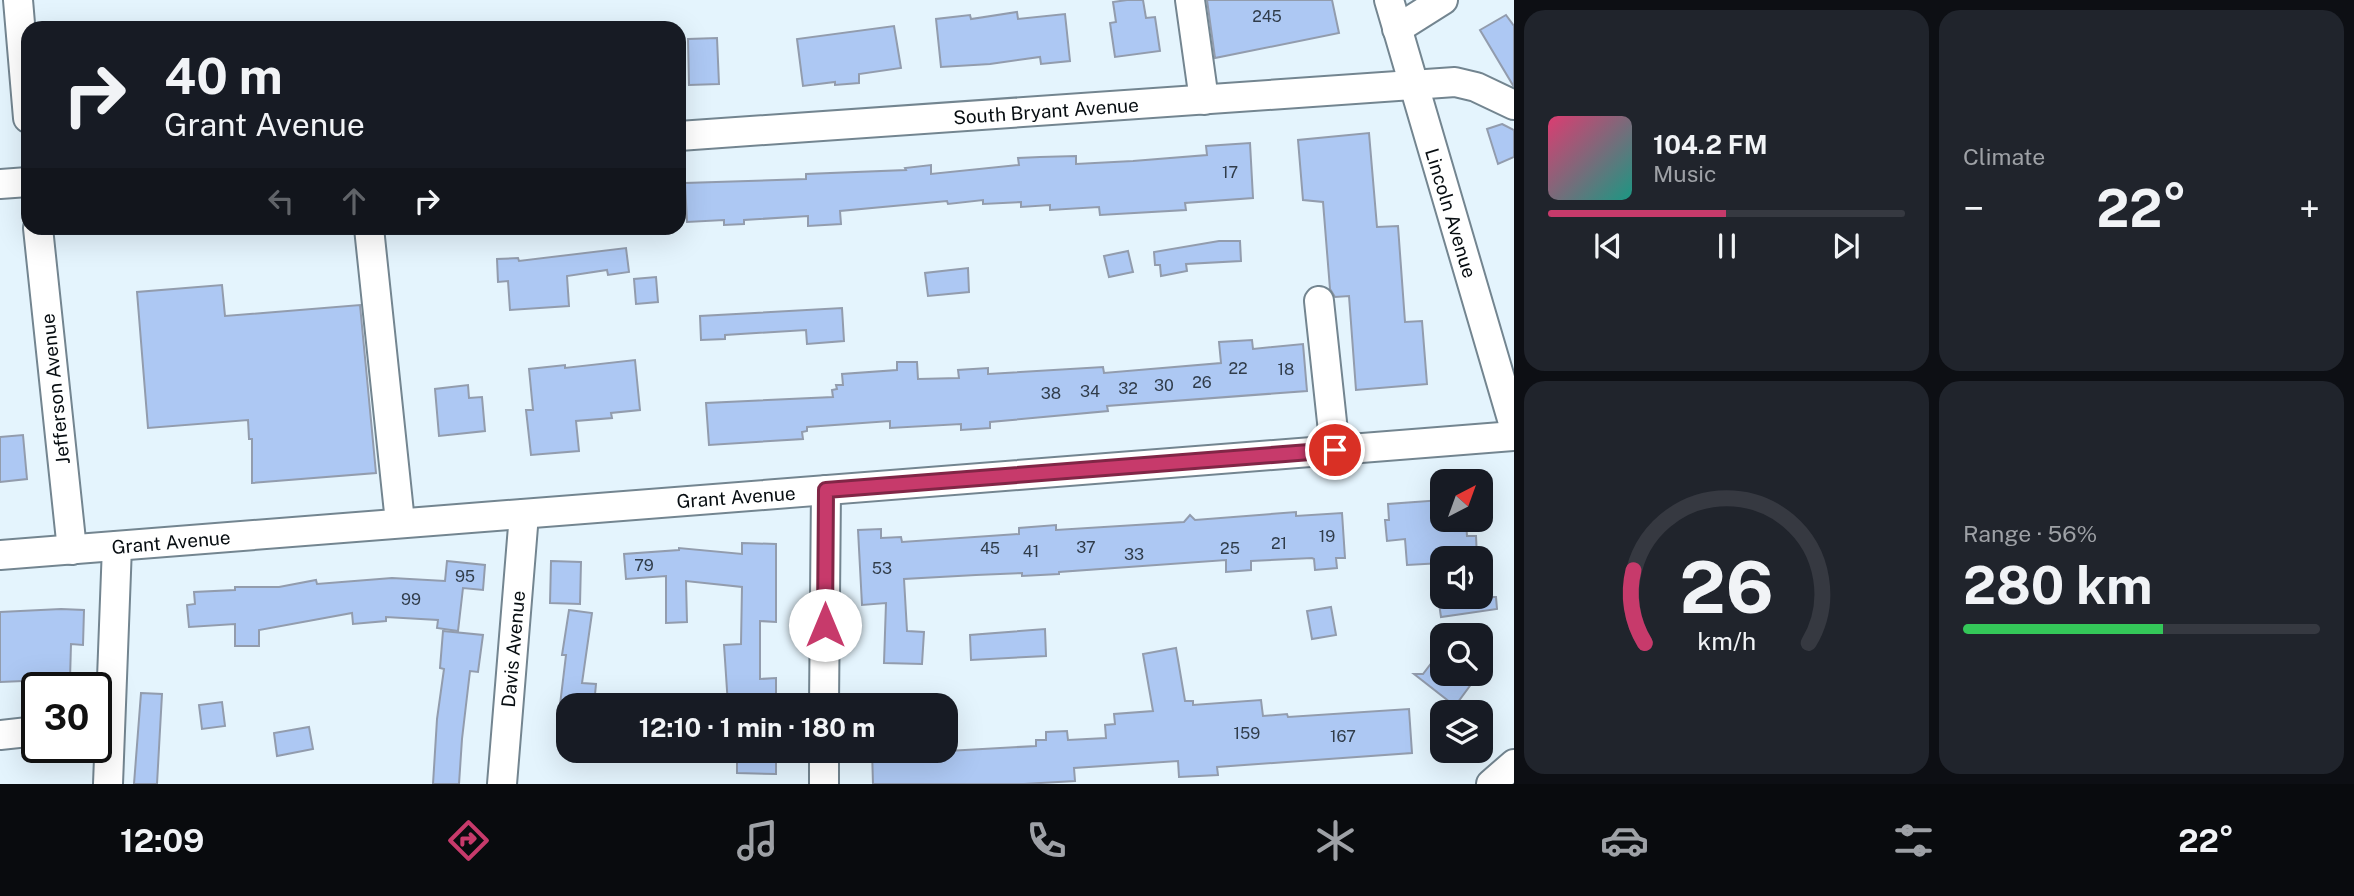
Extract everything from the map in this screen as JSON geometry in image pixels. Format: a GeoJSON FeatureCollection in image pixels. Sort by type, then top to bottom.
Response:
{"type":"FeatureCollection","features":[{"type":"Feature","properties":{"kind":"street"},"geometry":{"type":"LineString","coordinates":[[18,0],[21,35]]}},
{"type":"Feature","properties":{"kind":"street"},"geometry":{"type":"LineString","coordinates":[[1190,0],[1204,100]]}},
{"type":"Feature","properties":{"kind":"street","name":"Lincoln Avenue"},"geometry":{"type":"LineString","coordinates":[[1388,0],[1514,426]]}},
{"type":"Feature","properties":{"kind":"street"},"geometry":{"type":"LineString","coordinates":[[1397,29],[1443,0]]}},
{"type":"Feature","properties":{"kind":"street","name":"South Bryant Avenue"},"geometry":{"type":"LineString","coordinates":[[686,136],[1455,82],[1476,87],[1514,105]]}},
{"type":"Feature","properties":{"kind":"street"},"geometry":{"type":"LineString","coordinates":[[0,184],[21,182]]}},
{"type":"Feature","properties":{"kind":"street","name":"Jefferson Avenue"},"geometry":{"type":"LineString","coordinates":[[39,235],[72,550]]}},
{"type":"Feature","properties":{"kind":"street"},"geometry":{"type":"LineString","coordinates":[[370,235],[400,522]]}},
{"type":"Feature","properties":{"kind":"street"},"geometry":{"type":"LineString","coordinates":[[1319,301],[1335,450]]}},
{"type":"Feature","properties":{"kind":"street","name":"Grant Avenue"},"geometry":{"type":"LineString","coordinates":[[0,555],[1514,436]]}},
{"type":"Feature","properties":{"kind":"street"},"geometry":{"type":"LineString","coordinates":[[824,693],[826,490]]}},
{"type":"Feature","properties":{"kind":"street","name":"Davis Avenue"},"geometry":{"type":"LineString","coordinates":[[502,784],[524,514]]}},
{"type":"Feature","properties":{"kind":"street"},"geometry":{"type":"LineString","coordinates":[[107,672],[117,546]]}},
{"type":"Feature","properties":{"kind":"street"},"geometry":{"type":"LineString","coordinates":[[0,735],[21,733]]}},
{"type":"Feature","properties":{"kind":"street"},"geometry":{"type":"LineString","coordinates":[[106,763],[108,784]]}},
{"type":"Feature","properties":{"kind":"street"},"geometry":{"type":"LineString","coordinates":[[824,763],[824,784]]}},
{"type":"Feature","properties":{"kind":"street"},"geometry":{"type":"LineString","coordinates":[[1491,784],[1514,764]]}},
{"type":"Feature","properties":{"kind":"building"},"geometry":{"type":"Polygon","coordinates":[[[1143,0],[1146,18],[1155,17],[1160,51],[1115,57],[1110,23],[1116,22],[1113,2],[1143,0]]]}},
{"type":"Feature","properties":{"kind":"building"},"geometry":{"type":"Polygon","coordinates":[[[1207,0],[1332,0],[1339,33],[1215,58],[1207,0]]]}},
{"type":"Feature","properties":{"kind":"building"},"geometry":{"type":"Polygon","coordinates":[[[1017,12],[1018,19],[1065,14],[1070,61],[1041,64],[1040,57],[941,67],[936,19],[970,15],[971,19],[1017,12]]]}},
{"type":"Feature","properties":{"kind":"building"},"geometry":{"type":"Polygon","coordinates":[[[1506,15],[1514,26],[1514,87],[1480,30],[1506,15]]]}},
{"type":"Feature","properties":{"kind":"building"},"geometry":{"type":"Polygon","coordinates":[[[894,26],[901,68],[859,74],[859,83],[835,85],[835,82],[803,86],[797,39],[894,26]]]}},
{"type":"Feature","properties":{"kind":"building"},"geometry":{"type":"Polygon","coordinates":[[[717,38],[719,84],[689,85],[688,39],[717,38]]]}},
{"type":"Feature","properties":{"kind":"building"},"geometry":{"type":"Polygon","coordinates":[[[1502,124],[1514,130],[1514,157],[1498,164],[1487,129],[1502,124]]]}},
{"type":"Feature","properties":{"kind":"building"},"geometry":{"type":"Polygon","coordinates":[[[1369,133],[1377,227],[1398,226],[1405,322],[1422,321],[1427,384],[1356,390],[1349,296],[1335,297],[1330,289],[1323,202],[1303,200],[1298,140],[1369,133]]]}},
{"type":"Feature","properties":{"kind":"building"},"geometry":{"type":"Polygon","coordinates":[[[1250,143],[1253,198],[1185,203],[1186,210],[1100,215],[1099,207],[1050,210],[1050,205],[1021,207],[1021,202],[983,204],[983,200],[840,211],[841,224],[808,226],[808,216],[744,220],[744,224],[724,225],[724,220],[687,222],[686,183],[806,179],[806,174],[906,170],[905,168],[931,165],[931,174],[1019,165],[1018,158],[1076,156],[1076,164],[1133,161],[1207,155],[1206,146],[1250,143]]]}},
{"type":"Feature","properties":{"kind":"building"},"geometry":{"type":"Polygon","coordinates":[[[1219,241],[1240,241],[1241,261],[1186,264],[1187,271],[1161,276],[1160,265],[1155,265],[1154,252],[1219,241]]]}},
{"type":"Feature","properties":{"kind":"building"},"geometry":{"type":"Polygon","coordinates":[[[626,248],[629,272],[608,275],[607,270],[567,276],[569,306],[510,310],[508,281],[498,282],[497,259],[518,258],[519,261],[626,248]]]}},
{"type":"Feature","properties":{"kind":"building"},"geometry":{"type":"Polygon","coordinates":[[[1128,251],[1133,272],[1109,277],[1104,256],[1128,251]]]}},
{"type":"Feature","properties":{"kind":"building"},"geometry":{"type":"Polygon","coordinates":[[[968,268],[969,292],[928,296],[925,273],[968,268]]]}},
{"type":"Feature","properties":{"kind":"building"},"geometry":{"type":"Polygon","coordinates":[[[656,277],[658,302],[636,304],[634,279],[656,277]]]}},
{"type":"Feature","properties":{"kind":"building"},"geometry":{"type":"Polygon","coordinates":[[[222,285],[225,316],[360,305],[376,473],[252,483],[252,439],[249,439],[248,420],[148,428],[137,292],[222,285]]]}},
{"type":"Feature","properties":{"kind":"building"},"geometry":{"type":"Polygon","coordinates":[[[842,308],[844,341],[807,344],[806,330],[725,335],[725,339],[701,340],[700,316],[842,308]]]}},
{"type":"Feature","properties":{"kind":"building"},"geometry":{"type":"Polygon","coordinates":[[[1252,340],[1253,349],[1303,344],[1307,391],[1107,406],[1108,411],[990,422],[990,428],[961,430],[961,424],[890,428],[890,421],[807,427],[807,431],[802,432],[803,439],[709,445],[706,403],[833,397],[832,390],[837,389],[836,385],[843,385],[842,374],[897,370],[897,362],[917,362],[918,379],[959,378],[958,370],[988,368],[988,374],[1103,367],[1104,373],[1221,363],[1219,342],[1252,340]]]}},
{"type":"Feature","properties":{"kind":"building"},"geometry":{"type":"Polygon","coordinates":[[[635,360],[640,410],[611,413],[612,418],[576,421],[579,451],[531,455],[526,410],[533,410],[529,369],[635,360]]]}},
{"type":"Feature","properties":{"kind":"building"},"geometry":{"type":"Polygon","coordinates":[[[468,385],[469,398],[482,397],[485,431],[439,436],[435,389],[468,385]]]}},
{"type":"Feature","properties":{"kind":"building"},"geometry":{"type":"Polygon","coordinates":[[[23,435],[27,479],[0,482],[0,437],[23,435]]]}},
{"type":"Feature","properties":{"kind":"building"},"geometry":{"type":"Polygon","coordinates":[[[1430,501],[1430,532],[1467,532],[1467,536],[1476,536],[1476,546],[1430,546],[1430,564],[1407,565],[1405,539],[1387,541],[1385,520],[1389,520],[1388,504],[1430,501]]]}},
{"type":"Feature","properties":{"kind":"building"},"geometry":{"type":"Polygon","coordinates":[[[1296,512],[1296,516],[1342,513],[1345,558],[1336,558],[1337,568],[1315,570],[1312,558],[1251,561],[1251,570],[1226,572],[1226,560],[1059,574],[1022,576],[1022,573],[904,579],[907,631],[924,632],[922,664],[884,663],[886,603],[862,605],[858,530],[881,529],[881,538],[901,537],[902,542],[1019,534],[1019,528],[1056,525],[1056,530],[1184,522],[1190,515],[1195,520],[1296,512]]]}},
{"type":"Feature","properties":{"kind":"building"},"geometry":{"type":"Polygon","coordinates":[[[742,543],[776,544],[776,622],[760,621],[760,679],[776,678],[776,693],[727,693],[724,645],[741,644],[742,587],[686,581],[687,622],[666,623],[666,576],[626,579],[624,554],[679,548],[742,554],[742,543]]]}},
{"type":"Feature","properties":{"kind":"building"},"geometry":{"type":"Polygon","coordinates":[[[447,561],[485,565],[483,590],[463,588],[458,631],[437,628],[438,620],[386,617],[386,621],[353,624],[352,613],[259,630],[259,646],[235,646],[235,624],[189,627],[187,605],[195,604],[194,592],[235,590],[235,587],[279,587],[316,580],[317,584],[392,578],[445,581],[447,561]]]}},
{"type":"Feature","properties":{"kind":"building"},"geometry":{"type":"Polygon","coordinates":[[[551,561],[581,562],[580,604],[550,603],[551,561]]]}},
{"type":"Feature","properties":{"kind":"building"},"geometry":{"type":"Polygon","coordinates":[[[1493,597],[1496,597],[1497,609],[1441,617],[1440,609],[1493,609],[1493,597]]]}},
{"type":"Feature","properties":{"kind":"building"},"geometry":{"type":"Polygon","coordinates":[[[1331,607],[1336,635],[1312,639],[1307,611],[1331,607]]]}},
{"type":"Feature","properties":{"kind":"building"},"geometry":{"type":"Polygon","coordinates":[[[84,610],[83,645],[71,644],[70,672],[21,672],[21,681],[0,682],[0,612],[84,610]]]}},
{"type":"Feature","properties":{"kind":"building"},"geometry":{"type":"Polygon","coordinates":[[[569,610],[592,613],[582,683],[596,684],[595,693],[561,693],[566,655],[562,655],[569,610]]]}},
{"type":"Feature","properties":{"kind":"building"},"geometry":{"type":"Polygon","coordinates":[[[1045,629],[1046,656],[971,660],[970,635],[1045,629]]]}},
{"type":"Feature","properties":{"kind":"building"},"geometry":{"type":"Polygon","coordinates":[[[443,631],[483,635],[478,672],[470,671],[459,784],[433,784],[437,719],[444,669],[440,668],[443,631]]]}},
{"type":"Feature","properties":{"kind":"building"},"geometry":{"type":"Polygon","coordinates":[[[1176,648],[1185,701],[1193,701],[1193,705],[1261,700],[1263,716],[1287,714],[1288,717],[1409,709],[1412,753],[1217,767],[1218,775],[1179,777],[1178,761],[1074,768],[1075,781],[1024,784],[873,784],[872,763],[958,763],[958,750],[1036,746],[1036,740],[1046,740],[1046,732],[1067,731],[1068,740],[1106,738],[1105,725],[1115,724],[1114,714],[1153,711],[1143,654],[1176,648]]]}},
{"type":"Feature","properties":{"kind":"building"},"geometry":{"type":"Polygon","coordinates":[[[1430,665],[1430,686],[1470,686],[1459,700],[1447,700],[1414,674],[1423,674],[1430,665]]]}},
{"type":"Feature","properties":{"kind":"building"},"geometry":{"type":"Polygon","coordinates":[[[141,693],[162,694],[157,784],[134,784],[141,693]]]}},
{"type":"Feature","properties":{"kind":"building"},"geometry":{"type":"Polygon","coordinates":[[[222,702],[225,726],[202,729],[199,705],[222,702]]]}},
{"type":"Feature","properties":{"kind":"building"},"geometry":{"type":"Polygon","coordinates":[[[309,727],[313,749],[277,756],[274,733],[309,727]]]}},
{"type":"Feature","properties":{"kind":"building"},"geometry":{"type":"Polygon","coordinates":[[[737,763],[776,763],[776,774],[737,773],[737,763]]]}},
{"type":"Feature","properties":{"kind":"route"},"geometry":{"type":"LineString","coordinates":[[825,625],[826,490],[1335,450]]}}]}
